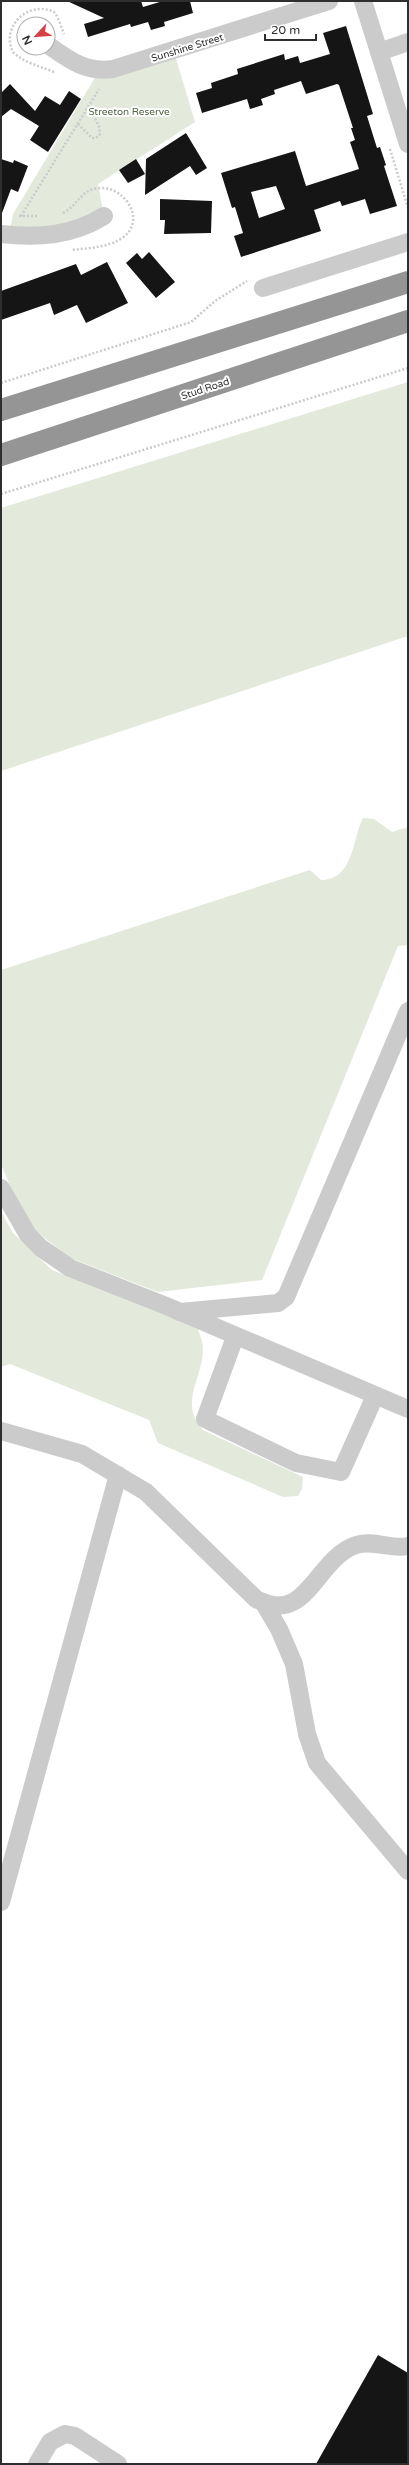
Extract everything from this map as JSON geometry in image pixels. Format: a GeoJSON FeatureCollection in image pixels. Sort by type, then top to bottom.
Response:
{"type":"FeatureCollection","features":[{"type":"Feature","properties":{"kind":"highway"},"geometry":{"type":"LineString","coordinates":[[1,410],[408,282]]}},
{"type":"Feature","properties":{"kind":"highway","name":"Stud Road"},"geometry":{"type":"LineString","coordinates":[[1,455],[408,321]]}},
{"type":"Feature","properties":{"kind":"street","name":"Sunshine Street"},"geometry":{"type":"LineString","coordinates":[[56,51],[71,62],[87,69],[99,71],[113,69],[329,1]]}},
{"type":"Feature","properties":{"kind":"street"},"geometry":{"type":"LineString","coordinates":[[363,1],[408,144]]}},
{"type":"Feature","properties":{"kind":"street"},"geometry":{"type":"LineString","coordinates":[[379,52],[408,42]]}},
{"type":"Feature","properties":{"kind":"street"},"geometry":{"type":"LineString","coordinates":[[1,234],[40,236],[67,233],[87,227],[104,216]]}},
{"type":"Feature","properties":{"kind":"street"},"geometry":{"type":"LineString","coordinates":[[257,283],[408,242]]}},
{"type":"Feature","properties":{"kind":"street"},"geometry":{"type":"LineString","coordinates":[[179,1312],[278,1303],[286,1297],[408,1011]]}},
{"type":"Feature","properties":{"kind":"street"},"geometry":{"type":"LineString","coordinates":[[1,1188],[28,1235],[55,1258],[70,1268],[179,1312],[408,1409]]}},
{"type":"Feature","properties":{"kind":"street"},"geometry":{"type":"LineString","coordinates":[[235,1337],[205,1418],[296,1463],[341,1472],[375,1396]]}},
{"type":"Feature","properties":{"kind":"street"},"geometry":{"type":"LineString","coordinates":[[1,1430],[82,1454],[146,1492],[256,1599],[262,1602],[281,1606],[296,1601],[306,1594],[332,1559],[357,1544],[370,1542],[408,1546]]}},
{"type":"Feature","properties":{"kind":"street"},"geometry":{"type":"LineString","coordinates":[[1,1902],[118,1475]]}},
{"type":"Feature","properties":{"kind":"street"},"geometry":{"type":"LineString","coordinates":[[262,1602],[279,1629],[294,1664],[307,1734],[317,1763],[408,1871]]}},
{"type":"Feature","properties":{"kind":"street"},"geometry":{"type":"LineString","coordinates":[[37,2464],[50,2442],[66,2434],[75,2436],[118,2464]]}},
{"type":"Feature","properties":{"kind":"path"},"geometry":{"type":"LineString","coordinates":[[21,216],[100,89]]}},
{"type":"Feature","properties":{"kind":"path"},"geometry":{"type":"LineString","coordinates":[[78,124],[92,138],[96,138],[100,134],[99,126],[89,107]]}},
{"type":"Feature","properties":{"kind":"path"},"geometry":{"type":"LineString","coordinates":[[1,383],[191,322],[215,301],[257,283]]}},
{"type":"Feature","properties":{"kind":"path"},"geometry":{"type":"LineString","coordinates":[[1,494],[408,368]]}},
{"type":"Feature","properties":{"kind":"green space","name":"Streeton Reserve"},"geometry":{"type":"Polygon","coordinates":[[[174,52],[195,122],[98,184],[104,216],[9,235],[13,214],[99,71],[174,52]]]}},
{"type":"Feature","properties":{"kind":"green space"},"geometry":{"type":"Polygon","coordinates":[[[408,382],[408,636],[1,771],[1,508],[408,382]]]}},
{"type":"Feature","properties":{"kind":"green space"},"geometry":{"type":"Polygon","coordinates":[[[363,818],[374,819],[392,832],[408,827],[408,945],[398,946],[262,1280],[158,1292],[70,1258],[32,1228],[17,1203],[1,1164],[1,970],[310,870],[321,880],[332,878],[340,873],[346,866],[363,818]]]}},
{"type":"Feature","properties":{"kind":"green space"},"geometry":{"type":"Polygon","coordinates":[[[1,1212],[13,1233],[52,1270],[196,1325],[202,1340],[203,1349],[202,1360],[192,1400],[192,1410],[196,1420],[203,1430],[303,1477],[302,1489],[298,1496],[283,1497],[158,1443],[149,1420],[10,1364],[1,1367],[1,1212]]]}},
{"type":"Feature","properties":{"kind":"building"},"geometry":{"type":"Polygon","coordinates":[[[67,1],[141,1],[143,7],[163,1],[190,1],[193,13],[164,22],[165,26],[151,30],[148,22],[131,27],[130,24],[88,37],[84,24],[104,18],[67,1]]]}},
{"type":"Feature","properties":{"kind":"building"},"geometry":{"type":"Polygon","coordinates":[[[346,26],[373,114],[367,116],[377,148],[380,147],[386,165],[384,166],[397,206],[370,214],[365,199],[342,206],[340,201],[314,210],[321,231],[241,257],[234,236],[243,233],[235,207],[232,208],[221,173],[295,151],[306,186],[359,169],[350,142],[355,140],[351,128],[353,128],[339,85],[337,84],[306,94],[301,81],[274,90],[275,94],[261,99],[263,105],[250,109],[247,99],[202,113],[196,93],[212,88],[211,83],[238,74],[237,69],[284,54],[285,60],[298,56],[300,63],[330,54],[323,33],[346,26]],[[276,186],[251,192],[259,218],[285,209],[276,186]]]}},
{"type":"Feature","properties":{"kind":"building"},"geometry":{"type":"Polygon","coordinates":[[[10,84],[35,111],[45,96],[60,105],[69,91],[81,99],[48,152],[30,140],[39,126],[11,109],[1,117],[1,93],[10,84]]]}},
{"type":"Feature","properties":{"kind":"building"},"geometry":{"type":"Polygon","coordinates":[[[186,133],[207,168],[196,175],[190,166],[145,195],[146,159],[186,133]]]}},
{"type":"Feature","properties":{"kind":"building"},"geometry":{"type":"Polygon","coordinates":[[[1,159],[13,163],[14,160],[28,166],[18,192],[11,189],[2,213],[1,159]]]}},
{"type":"Feature","properties":{"kind":"building"},"geometry":{"type":"Polygon","coordinates":[[[136,159],[145,174],[128,183],[119,170],[136,159]]]}},
{"type":"Feature","properties":{"kind":"building"},"geometry":{"type":"Polygon","coordinates":[[[160,199],[212,201],[211,233],[164,234],[165,220],[160,220],[160,199]]]}},
{"type":"Feature","properties":{"kind":"building"},"geometry":{"type":"Polygon","coordinates":[[[149,252],[175,282],[156,298],[126,263],[137,253],[142,259],[149,252]]]}},
{"type":"Feature","properties":{"kind":"building"},"geometry":{"type":"Polygon","coordinates":[[[107,262],[128,303],[86,323],[77,305],[54,315],[50,303],[1,320],[1,291],[76,264],[81,275],[107,262]]]}},
{"type":"Feature","properties":{"kind":"building"},"geometry":{"type":"Polygon","coordinates":[[[378,2355],[408,2373],[408,2464],[316,2464],[378,2355]]]}}]}
